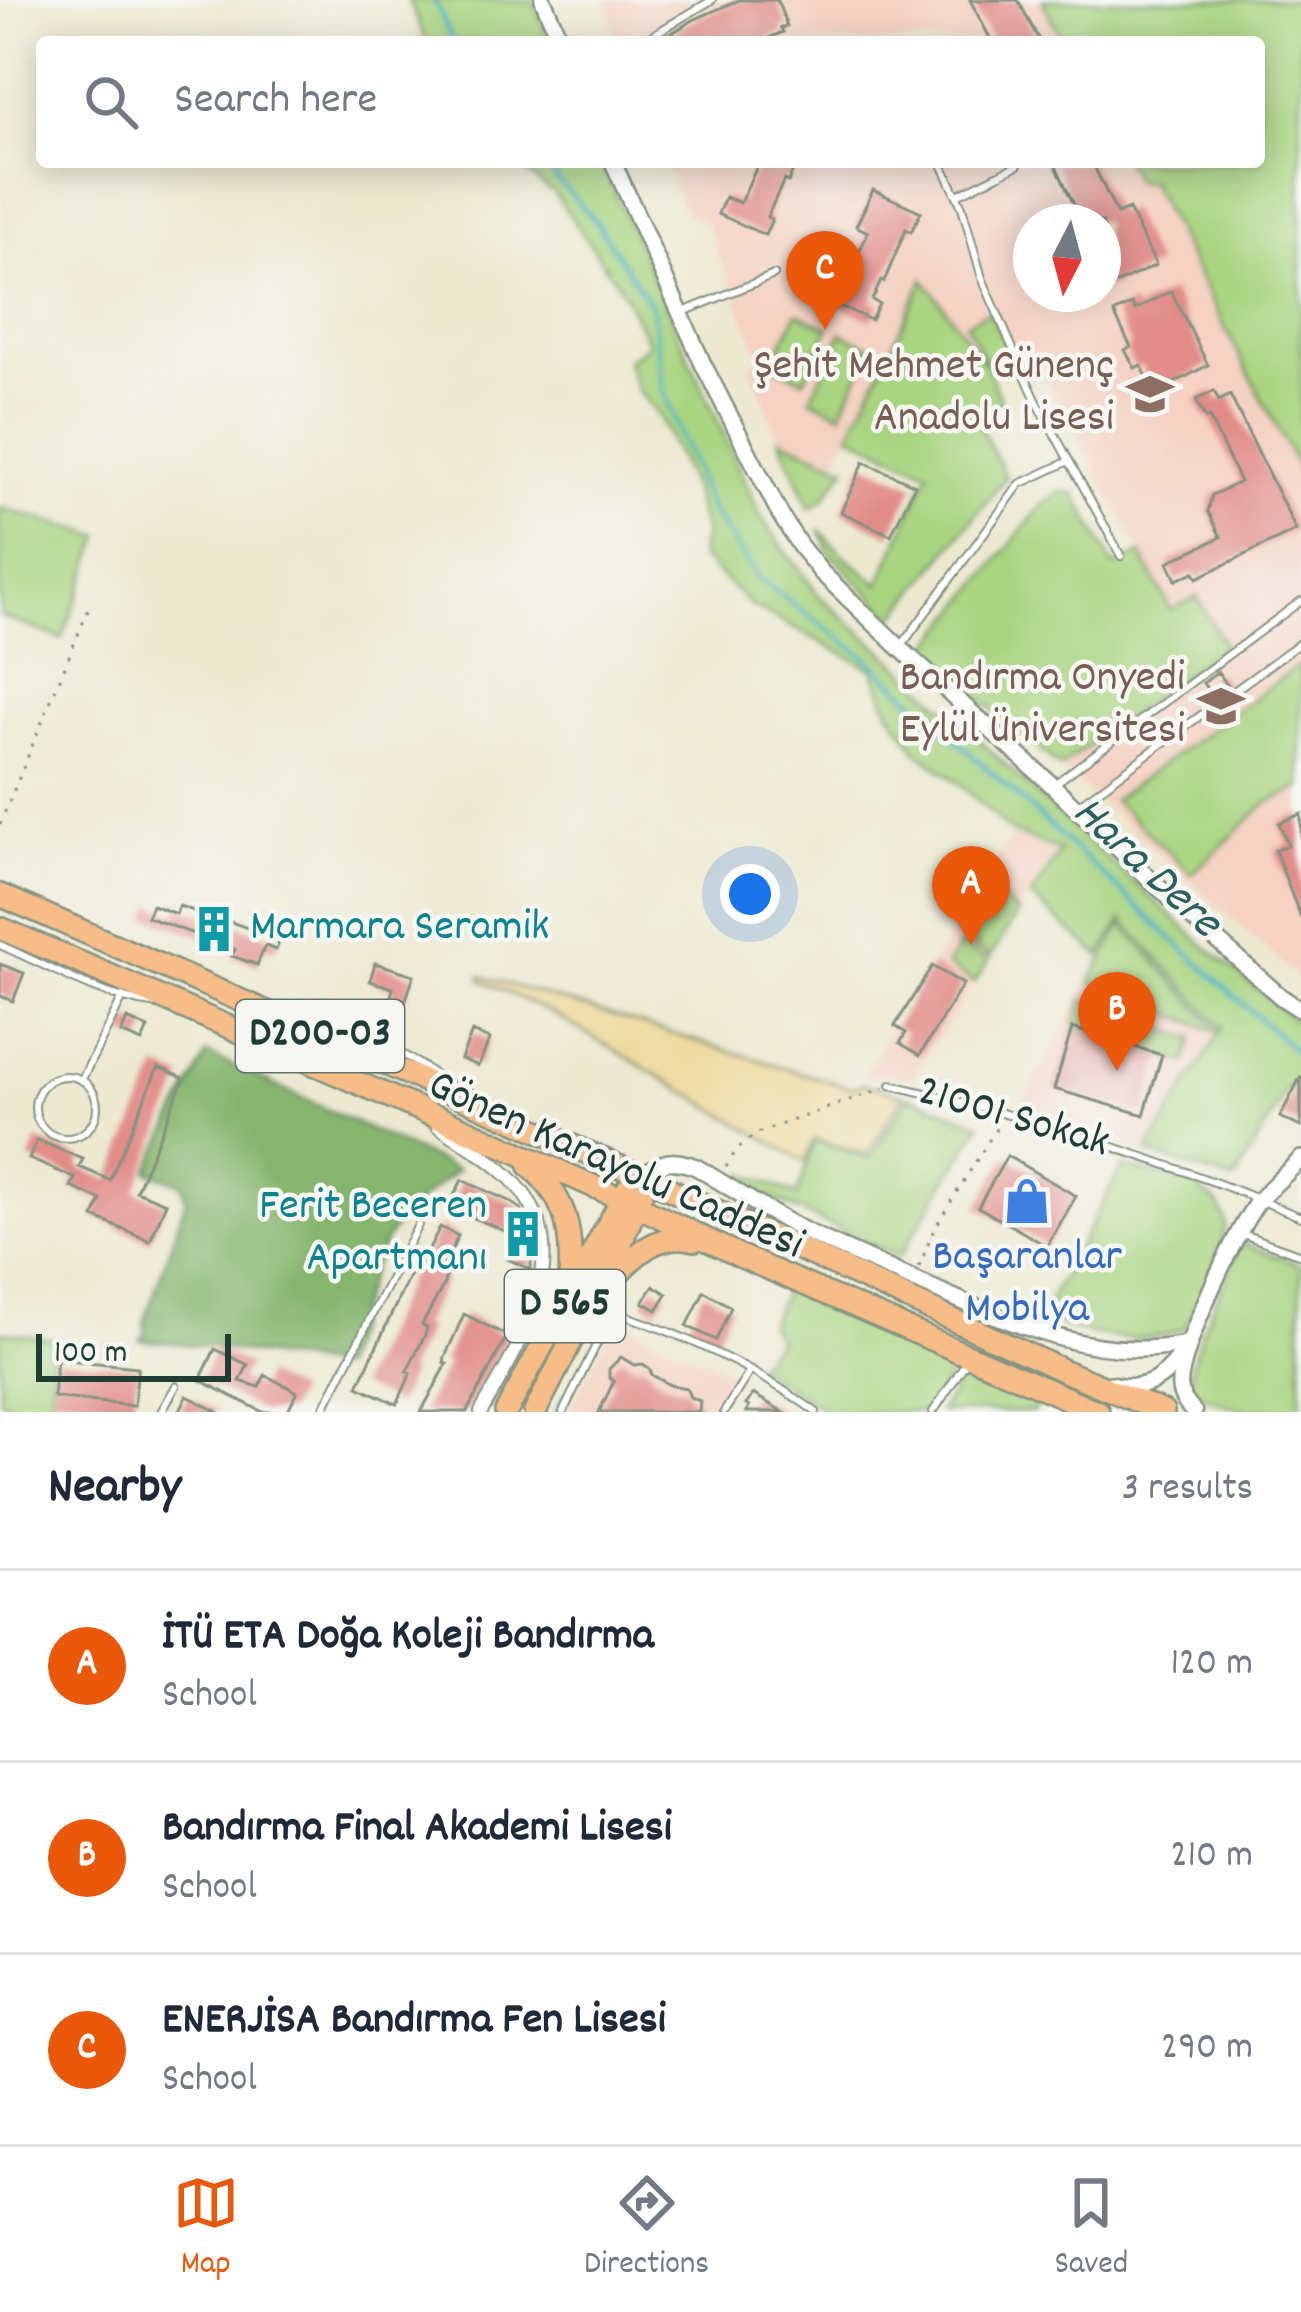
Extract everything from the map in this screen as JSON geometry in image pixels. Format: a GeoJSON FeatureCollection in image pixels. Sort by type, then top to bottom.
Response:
{"type":"FeatureCollection","features":[{"type":"Feature","properties":{"kind":"highway","name":"Gönen Karayolu Caddesi"},"geometry":{"type":"LineString","coordinates":[[0,895],[641,1176],[1163,1412]]}},
{"type":"Feature","properties":{"kind":"highway","name":"Gönen Karayolu Caddesi"},"geometry":{"type":"LineString","coordinates":[[0,928],[1098,1412]]}},
{"type":"Feature","properties":{"kind":"highway"},"geometry":{"type":"LineString","coordinates":[[500,1145],[544,1179],[560,1202],[571,1234],[580,1300]]}},
{"type":"Feature","properties":{"kind":"highway","name":"D 565"},"geometry":{"type":"LineString","coordinates":[[536,1412],[580,1300],[630,1202],[629,1185],[641,1176]]}},
{"type":"Feature","properties":{"kind":"highway"},"geometry":{"type":"LineString","coordinates":[[580,1300],[633,1256],[672,1237],[688,1237],[742,1257]]}},
{"type":"Feature","properties":{"kind":"highway","name":"D 565"},"geometry":{"type":"LineString","coordinates":[[506,1412],[580,1300]]}},
{"type":"Feature","properties":{"kind":"street"},"geometry":{"type":"LineString","coordinates":[[543,0],[558,36]]}},
{"type":"Feature","properties":{"kind":"street"},"geometry":{"type":"LineString","coordinates":[[616,168],[680,313],[781,517],[822,573],[1174,902],[1301,1010]]}},
{"type":"Feature","properties":{"kind":"street"},"geometry":{"type":"LineString","coordinates":[[407,1104],[508,1176],[526,1196],[542,1232],[541,1288],[519,1344],[481,1412]]}},
{"type":"Feature","properties":{"kind":"street"},"geometry":{"type":"LineString","coordinates":[[467,1130],[607,1185],[627,1183],[659,1163],[682,1161],[797,1227],[1006,1320],[1058,1338],[1138,1348],[1190,1342]]}},
{"type":"Feature","properties":{"kind":"street"},"geometry":{"type":"LineString","coordinates":[[1194,1412],[1180,1388],[1190,1342],[1258,1201],[1301,1160]]}},
{"type":"Feature","properties":{"kind":"street"},"geometry":{"type":"LineString","coordinates":[[1062,1370],[1123,1387],[1149,1385],[1171,1369],[1190,1342]]}},
{"type":"Feature","properties":{"kind":"lane"},"geometry":{"type":"LineString","coordinates":[[651,36],[712,0]]}},
{"type":"Feature","properties":{"kind":"lane"},"geometry":{"type":"LineString","coordinates":[[944,168],[982,278],[1036,400],[1121,556]]}},
{"type":"Feature","properties":{"kind":"lane"},"geometry":{"type":"LineString","coordinates":[[956,195],[1012,168]]}},
{"type":"Feature","properties":{"kind":"lane"},"geometry":{"type":"LineString","coordinates":[[680,313],[774,275]]}},
{"type":"Feature","properties":{"kind":"lane"},"geometry":{"type":"LineString","coordinates":[[900,648],[1019,484],[1070,461]]}},
{"type":"Feature","properties":{"kind":"lane"},"geometry":{"type":"LineString","coordinates":[[1052,785],[1301,602]]}},
{"type":"Feature","properties":{"kind":"lane"},"geometry":{"type":"LineString","coordinates":[[1075,807],[1301,642]]}},
{"type":"Feature","properties":{"kind":"lane"},"geometry":{"type":"LineString","coordinates":[[0,945],[123,998],[180,1007]]}},
{"type":"Feature","properties":{"kind":"lane"},"geometry":{"type":"LineString","coordinates":[[82,1079],[123,998]]}},
{"type":"Feature","properties":{"kind":"lane"},"geometry":{"type":"LineString","coordinates":[[52,1078],[82,1079],[95,1096],[96,1117],[73,1138],[52,1136],[34,1112],[38,1092],[52,1078]]}},
{"type":"Feature","properties":{"kind":"lane","name":"21001 Sokak"},"geometry":{"type":"LineString","coordinates":[[892,1085],[1066,1131],[1301,1216]]}},
{"type":"Feature","properties":{"kind":"lane"},"geometry":{"type":"LineString","coordinates":[[322,1412],[418,1225]]}},
{"type":"Feature","properties":{"kind":"lane"},"geometry":{"type":"LineString","coordinates":[[1239,1233],[1301,1255]]}},
{"type":"Feature","properties":{"kind":"lane"},"geometry":{"type":"LineString","coordinates":[[580,1300],[655,1325],[750,1371],[816,1412]]}},
{"type":"Feature","properties":{"kind":"lane"},"geometry":{"type":"LineString","coordinates":[[563,1412],[613,1311]]}},
{"type":"Feature","properties":{"kind":"lane"},"geometry":{"type":"LineString","coordinates":[[933,1412],[970,1356]]}},
{"type":"Feature","properties":{"kind":"lane"},"geometry":{"type":"LineString","coordinates":[[724,1412],[750,1371]]}},
{"type":"Feature","properties":{"kind":"lane"},"geometry":{"type":"LineString","coordinates":[[161,1412],[176,1386]]}},
{"type":"Feature","properties":{"kind":"path"},"geometry":{"type":"LineString","coordinates":[[0,824],[89,608]]}},
{"type":"Feature","properties":{"kind":"path","name":"21001 Sokak"},"geometry":{"type":"LineString","coordinates":[[718,1180],[736,1149],[753,1135],[892,1085]]}},
{"type":"Feature","properties":{"kind":"path"},"geometry":{"type":"LineString","coordinates":[[915,1280],[934,1228],[1005,1114]]}},
{"type":"Feature","properties":{"kind":"shaded area"},"geometry":{"type":"Polygon","coordinates":[[[606,0],[1301,0],[1301,980],[1060,767],[1224,644],[1172,611],[1029,348],[987,367],[924,280],[835,463],[780,439],[749,365],[760,357],[705,221],[685,215],[666,168],[1265,168],[1265,36],[615,36],[606,0]]]}},
{"type":"Feature","properties":{"kind":"shaded area"},"geometry":{"type":"Polygon","coordinates":[[[1011,836],[1055,853],[913,1077],[863,1076],[1011,836]]]}},
{"type":"Feature","properties":{"kind":"shaded area"},"geometry":{"type":"Polygon","coordinates":[[[1122,925],[1219,1029],[1144,1152],[1018,1110],[1122,925]]]}},
{"type":"Feature","properties":{"kind":"shaded area"},"geometry":{"type":"Polygon","coordinates":[[[616,1320],[737,1374],[713,1412],[568,1412],[616,1320]]]}},
{"type":"Feature","properties":{"kind":"green space"},"geometry":{"type":"Polygon","coordinates":[[[408,0],[533,0],[548,36],[424,36],[408,0]]]}},
{"type":"Feature","properties":{"kind":"green space"},"geometry":{"type":"Polygon","coordinates":[[[1042,0],[1301,0],[1301,474],[1149,181],[1135,181],[1128,168],[1265,168],[1265,36],[1061,36],[1042,0]]]}},
{"type":"Feature","properties":{"kind":"green space"},"geometry":{"type":"Polygon","coordinates":[[[520,168],[604,168],[762,519],[819,596],[1205,946],[1301,1025],[1301,1086],[1291,1083],[1234,1181],[1147,1153],[1223,1027],[1122,920],[1100,956],[1031,897],[1060,851],[1011,832],[918,752],[889,710],[873,669],[750,605],[700,556],[704,531],[692,488],[659,416],[637,389],[627,360],[649,344],[621,288],[554,193],[520,168]]]}},
{"type":"Feature","properties":{"kind":"green space"},"geometry":{"type":"Polygon","coordinates":[[[924,279],[987,367],[1002,404],[982,415],[982,430],[1006,477],[894,618],[830,554],[819,529],[879,584],[929,472],[850,434],[924,279]]]}},
{"type":"Feature","properties":{"kind":"green space"},"geometry":{"type":"Polygon","coordinates":[[[989,311],[1011,352],[987,364],[966,323],[989,311]]]}},
{"type":"Feature","properties":{"kind":"green space"},"geometry":{"type":"Polygon","coordinates":[[[797,313],[829,328],[804,380],[772,365],[797,313]]]}},
{"type":"Feature","properties":{"kind":"green space"},"geometry":{"type":"Polygon","coordinates":[[[841,333],[872,347],[841,413],[811,399],[841,333]]]}},
{"type":"Feature","properties":{"kind":"green space"},"geometry":{"type":"Polygon","coordinates":[[[780,439],[846,467],[824,499],[810,508],[780,439]]]}},
{"type":"Feature","properties":{"kind":"green space"},"geometry":{"type":"Polygon","coordinates":[[[1060,492],[1075,494],[1114,566],[1141,554],[1171,610],[1197,597],[1224,645],[1060,767],[925,652],[1042,505],[1060,492]]]}},
{"type":"Feature","properties":{"kind":"green space"},"geometry":{"type":"Polygon","coordinates":[[[0,508],[101,536],[62,639],[0,616],[0,508]]]}},
{"type":"Feature","properties":{"kind":"green space"},"geometry":{"type":"Polygon","coordinates":[[[1301,664],[1301,788],[1266,804],[1192,874],[1113,800],[1301,664]]]}},
{"type":"Feature","properties":{"kind":"green space"},"geometry":{"type":"Polygon","coordinates":[[[987,887],[1018,913],[990,958],[959,934],[987,887]]]}},
{"type":"Feature","properties":{"kind":"green space"},"geometry":{"type":"Polygon","coordinates":[[[1122,925],[1219,1029],[1218,1032],[1090,982],[1122,925]]]}},
{"type":"Feature","properties":{"kind":"green space"},"geometry":{"type":"Polygon","coordinates":[[[961,944],[988,962],[974,983],[947,965],[961,944]]]}},
{"type":"Feature","properties":{"kind":"green space"},"geometry":{"type":"Polygon","coordinates":[[[1082,1001],[1194,1039],[1186,1063],[1074,1025],[1082,1001]]]}},
{"type":"Feature","properties":{"kind":"green space"},"geometry":{"type":"Polygon","coordinates":[[[207,1054],[457,1170],[412,1208],[389,1235],[367,1283],[340,1368],[140,1340],[186,1200],[182,1184],[148,1171],[207,1054]]]}},
{"type":"Feature","properties":{"kind":"green space"},"geometry":{"type":"Polygon","coordinates":[[[909,1096],[981,1124],[899,1257],[737,1182],[746,1174],[797,1195],[815,1141],[869,1159],[909,1096]]]}},
{"type":"Feature","properties":{"kind":"green space"},"geometry":{"type":"Polygon","coordinates":[[[1122,1167],[1190,1182],[1219,1205],[1226,1223],[1219,1252],[1185,1328],[1149,1338],[1076,1330],[1041,1316],[1122,1167]]]}},
{"type":"Feature","properties":{"kind":"green space"},"geometry":{"type":"Polygon","coordinates":[[[1242,1243],[1301,1265],[1301,1412],[1244,1409],[1191,1390],[1193,1358],[1242,1243]]]}},
{"type":"Feature","properties":{"kind":"green space"},"geometry":{"type":"Polygon","coordinates":[[[787,1286],[959,1361],[926,1412],[828,1412],[755,1366],[778,1340],[769,1324],[787,1286]]]}},
{"type":"Feature","properties":{"kind":"green space"},"geometry":{"type":"Polygon","coordinates":[[[0,1331],[53,1339],[51,1403],[138,1412],[25,1412],[0,1400],[0,1331]]]}},
{"type":"Feature","properties":{"kind":"green space"},"geometry":{"type":"Polygon","coordinates":[[[967,1371],[1038,1404],[1033,1412],[939,1412],[967,1371]]]}},
{"type":"Feature","properties":{"kind":"sand"},"geometry":{"type":"Polygon","coordinates":[[[481,976],[852,1088],[863,1083],[904,1095],[867,1154],[814,1139],[805,1162],[481,976]]]}},
{"type":"Feature","properties":{"kind":"building"},"geometry":{"type":"Polygon","coordinates":[[[739,0],[777,0],[787,26],[774,36],[671,36],[695,19],[739,0]]]}},
{"type":"Feature","properties":{"kind":"building"},"geometry":{"type":"Polygon","coordinates":[[[970,0],[1018,0],[1037,36],[989,36],[970,0]]]}},
{"type":"Feature","properties":{"kind":"building"},"geometry":{"type":"Polygon","coordinates":[[[756,168],[794,168],[767,217],[772,219],[765,235],[718,214],[725,197],[740,203],[756,168]]]}},
{"type":"Feature","properties":{"kind":"building"},"geometry":{"type":"Polygon","coordinates":[[[1057,168],[1095,168],[1112,204],[1074,204],[1057,168]]]}},
{"type":"Feature","properties":{"kind":"building"},"geometry":{"type":"Polygon","coordinates":[[[873,190],[921,212],[911,232],[906,229],[872,300],[879,304],[871,320],[824,299],[840,265],[851,270],[868,232],[856,226],[873,190]]]}},
{"type":"Feature","properties":{"kind":"building"},"geometry":{"type":"Polygon","coordinates":[[[1129,209],[1156,265],[1121,282],[1121,212],[1129,209]]]}},
{"type":"Feature","properties":{"kind":"building"},"geometry":{"type":"Polygon","coordinates":[[[1171,291],[1208,365],[1174,383],[1177,389],[1158,399],[1141,365],[1135,368],[1125,350],[1131,347],[1114,313],[1132,304],[1135,310],[1171,291]]]}},
{"type":"Feature","properties":{"kind":"building","name":"Şehit Mehmet Günenç Anadolu Lisesi"},"geometry":{"type":"Polygon","coordinates":[[[1214,391],[1219,401],[1230,395],[1296,530],[1197,578],[1194,572],[1176,580],[1168,562],[1221,537],[1208,511],[1212,495],[1240,482],[1196,400],[1214,391]]]}},
{"type":"Feature","properties":{"kind":"building"},"geometry":{"type":"Polygon","coordinates":[[[864,462],[915,485],[891,535],[841,512],[864,462]]]}},
{"type":"Feature","properties":{"kind":"building"},"geometry":{"type":"Polygon","coordinates":[[[1218,672],[1228,686],[1213,697],[1203,683],[1218,672]]]}},
{"type":"Feature","properties":{"kind":"building"},"geometry":{"type":"Polygon","coordinates":[[[1301,814],[1300,916],[1275,850],[1288,845],[1279,823],[1301,814]]]}},
{"type":"Feature","properties":{"kind":"building","name":"Marmara Seramik"},"geometry":{"type":"Polygon","coordinates":[[[152,905],[176,914],[179,906],[204,912],[280,940],[276,950],[265,946],[257,965],[232,956],[235,949],[147,917],[152,905]]]}},
{"type":"Feature","properties":{"kind":"building"},"geometry":{"type":"Polygon","coordinates":[[[375,963],[414,975],[405,1002],[391,997],[393,988],[370,981],[375,963]]]}},
{"type":"Feature","properties":{"kind":"building"},"geometry":{"type":"Polygon","coordinates":[[[0,964],[24,973],[13,1001],[0,996],[0,964]]]}},
{"type":"Feature","properties":{"kind":"building"},"geometry":{"type":"Polygon","coordinates":[[[932,966],[963,984],[920,1055],[900,1043],[906,1033],[895,1026],[932,966]]]}},
{"type":"Feature","properties":{"kind":"building"},"geometry":{"type":"Polygon","coordinates":[[[127,1019],[148,1028],[142,1042],[121,1033],[127,1019]]]}},
{"type":"Feature","properties":{"kind":"building"},"geometry":{"type":"Polygon","coordinates":[[[1072,1028],[1162,1055],[1144,1115],[1054,1089],[1072,1028]]]}},
{"type":"Feature","properties":{"kind":"building"},"geometry":{"type":"Polygon","coordinates":[[[472,1032],[490,1039],[478,1066],[461,1059],[472,1032]]]}},
{"type":"Feature","properties":{"kind":"building"},"geometry":{"type":"Polygon","coordinates":[[[158,1067],[184,1078],[136,1191],[166,1203],[150,1241],[94,1217],[101,1200],[71,1187],[75,1178],[29,1159],[37,1140],[83,1159],[79,1167],[110,1180],[158,1067]]]}},
{"type":"Feature","properties":{"kind":"building"},"geometry":{"type":"Polygon","coordinates":[[[1301,1076],[1301,1127],[1280,1117],[1301,1076]]]}},
{"type":"Feature","properties":{"kind":"building","name":"Başaranlar Mobilya"},"geometry":{"type":"Polygon","coordinates":[[[1007,1156],[1076,1196],[1047,1246],[978,1207],[1007,1156]]]}},
{"type":"Feature","properties":{"kind":"building"},"geometry":{"type":"Polygon","coordinates":[[[462,1180],[521,1209],[532,1239],[531,1270],[506,1258],[513,1244],[510,1233],[448,1207],[462,1180]]]}},
{"type":"Feature","properties":{"kind":"building"},"geometry":{"type":"Polygon","coordinates":[[[440,1227],[458,1236],[397,1404],[358,1386],[412,1270],[421,1266],[440,1227]]]}},
{"type":"Feature","properties":{"kind":"building"},"geometry":{"type":"Polygon","coordinates":[[[654,1286],[667,1294],[657,1310],[643,1302],[654,1286]]]}},
{"type":"Feature","properties":{"kind":"building"},"geometry":{"type":"Polygon","coordinates":[[[704,1291],[731,1307],[716,1340],[687,1326],[704,1291]]]}},
{"type":"Feature","properties":{"kind":"building"},"geometry":{"type":"Polygon","coordinates":[[[464,1314],[507,1336],[467,1412],[421,1412],[447,1364],[445,1357],[464,1314]]]}},
{"type":"Feature","properties":{"kind":"building"},"geometry":{"type":"Polygon","coordinates":[[[215,1349],[248,1365],[240,1381],[259,1387],[265,1375],[297,1392],[287,1412],[263,1412],[200,1380],[215,1349]]]}},
{"type":"Feature","properties":{"kind":"building"},"geometry":{"type":"Polygon","coordinates":[[[621,1357],[634,1365],[643,1364],[670,1385],[686,1388],[690,1397],[700,1401],[699,1412],[599,1412],[614,1381],[609,1369],[621,1357]]]}},
{"type":"Feature","properties":{"kind":"building"},"geometry":{"type":"Polygon","coordinates":[[[57,1359],[138,1367],[134,1406],[53,1397],[57,1359]]]}},
{"type":"Feature","properties":{"kind":"building"},"geometry":{"type":"Polygon","coordinates":[[[753,1394],[783,1412],[746,1412],[753,1394]]]}},
{"type":"Feature","properties":{"kind":"building"},"geometry":{"type":"Polygon","coordinates":[[[187,1396],[219,1412],[179,1412],[187,1396]]]}},
{"type":"Feature","properties":{"kind":"waterway","name":"Hara Dere"},"geometry":{"type":"LineString","coordinates":[[434,0],[450,36]]}},
{"type":"Feature","properties":{"kind":"waterway","name":"Hara Dere"},"geometry":{"type":"LineString","coordinates":[[546,168],[596,222],[653,309],[663,390],[710,509],[759,579],[866,657],[1301,1057]]}},
{"type":"Feature","properties":{"kind":"waterway"},"geometry":{"type":"LineString","coordinates":[[556,1412],[565,1395]]}},
{"type":"Feature","properties":{"kind":"place","name":"ENERJİSA Bandırma Fen Lisesi"},"geometry":{"type":"Point","coordinates":[825,330]}},
{"type":"Feature","properties":{"kind":"place","name":"Şehit Mehmet Günenç Anadolu Lisesi"},"geometry":{"type":"Point","coordinates":[1150,394]}},
{"type":"Feature","properties":{"kind":"place","name":"Bandırma Onyedi Eylül Üniversitesi"},"geometry":{"type":"Point","coordinates":[1221,706]}},
{"type":"Feature","properties":{"kind":"place","name":"Marmara Seramik"},"geometry":{"type":"Point","coordinates":[214,929]}},
{"type":"Feature","properties":{"kind":"place","name":"İTÜ ETA Doğa Koleji Bandırma"},"geometry":{"type":"Point","coordinates":[971,945]}},
{"type":"Feature","properties":{"kind":"place","name":"Bandırma Final Akademi Lisesi"},"geometry":{"type":"Point","coordinates":[1117,1071]}},
{"type":"Feature","properties":{"kind":"place","name":"Başaranlar Mobilya"},"geometry":{"type":"Point","coordinates":[1027,1201]}},
{"type":"Feature","properties":{"kind":"place","name":"Ferit Beceren Apartmanı"},"geometry":{"type":"Point","coordinates":[523,1234]}}]}
